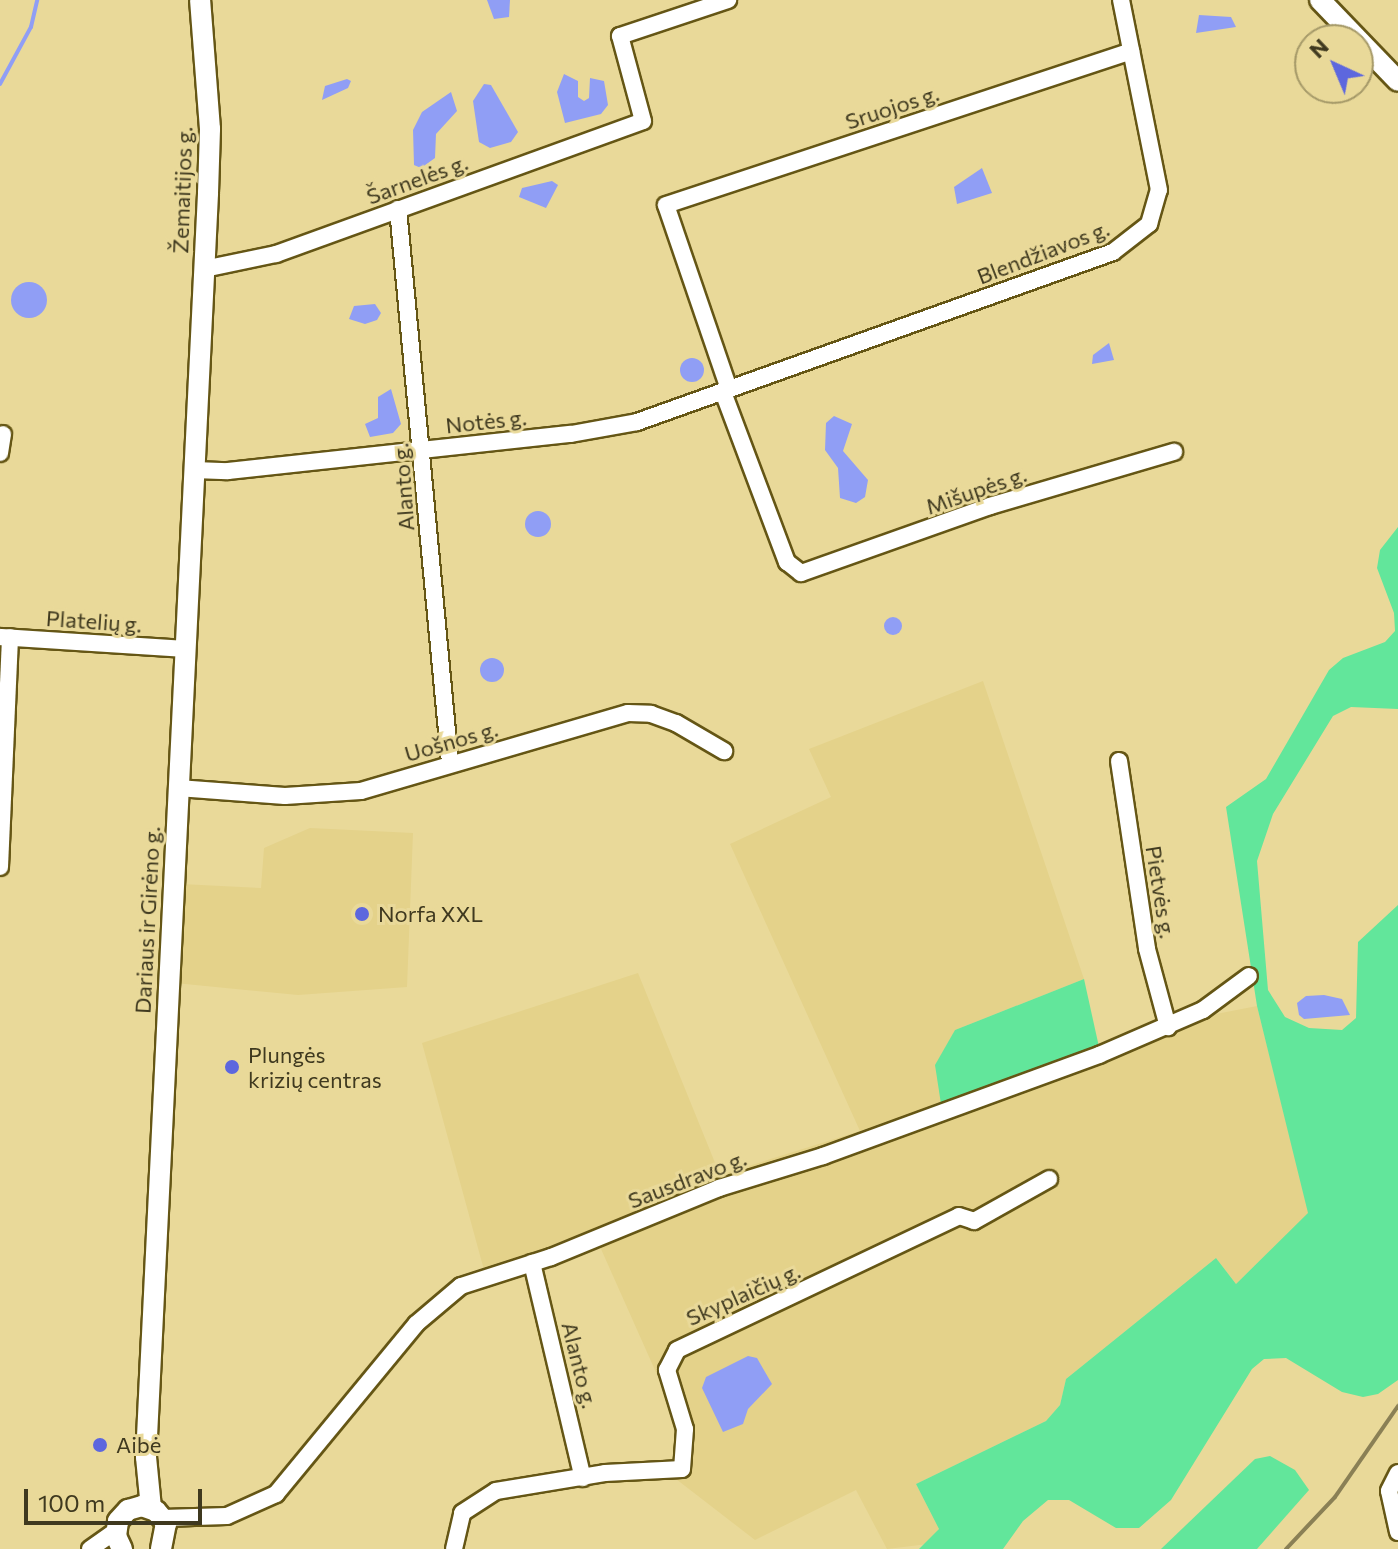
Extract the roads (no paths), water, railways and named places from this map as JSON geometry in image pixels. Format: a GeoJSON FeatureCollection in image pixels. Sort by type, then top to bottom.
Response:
{"type":"FeatureCollection","features":[{"type":"Feature","properties":{"kind":"main road","name":"Žemaitijos g."},"geometry":{"type":"LineString","coordinates":[[198,381],[210,129],[200,0]]}},
{"type":"Feature","properties":{"kind":"main road"},"geometry":{"type":"LineString","coordinates":[[1320,0],[1398,81]]}},
{"type":"Feature","properties":{"kind":"main road","name":"Dariaus ir Girėno g."},"geometry":{"type":"LineString","coordinates":[[119,1540],[121,1517],[155,1524],[145,1461],[198,381]]}},
{"type":"Feature","properties":{"kind":"street","name":"Šarnelės g."},"geometry":{"type":"LineString","coordinates":[[204,269],[249,262],[643,121],[620,36],[728,0]]}},
{"type":"Feature","properties":{"kind":"street","name":"Blendžiavos g."},"geometry":{"type":"LineString","coordinates":[[726,390],[1093,261],[1133,240],[1149,224],[1159,168],[1121,0]]}},
{"type":"Feature","properties":{"kind":"street","name":"Sruojos g."},"geometry":{"type":"LineString","coordinates":[[726,390],[666,205],[1131,51]]}},
{"type":"Feature","properties":{"kind":"street","name":"Alanto g."},"geometry":{"type":"LineString","coordinates":[[398,209],[424,450],[450,763]]}},
{"type":"Feature","properties":{"kind":"street","name":"Notės g."},"geometry":{"type":"LineString","coordinates":[[194,470],[228,471],[424,450],[637,422],[726,390]]}},
{"type":"Feature","properties":{"kind":"street","name":"Mišupės g."},"geometry":{"type":"LineString","coordinates":[[726,390],[783,554],[795,571],[808,573],[990,506],[1174,452]]}},
{"type":"Feature","properties":{"kind":"street"},"geometry":{"type":"LineString","coordinates":[[0,453],[3,434]]}},
{"type":"Feature","properties":{"kind":"street"},"geometry":{"type":"LineString","coordinates":[[0,867],[5,637]]}},
{"type":"Feature","properties":{"kind":"street","name":"Platelių g."},"geometry":{"type":"LineString","coordinates":[[5,637],[186,649]]}},
{"type":"Feature","properties":{"kind":"street","name":"Uošnos g."},"geometry":{"type":"LineString","coordinates":[[178,788],[285,796],[361,791],[450,763],[467,762],[547,733],[628,713],[651,714],[676,723],[724,751]]}},
{"type":"Feature","properties":{"kind":"street","name":"Pietvės g."},"geometry":{"type":"LineString","coordinates":[[1119,761],[1147,949],[1168,1027]]}},
{"type":"Feature","properties":{"kind":"street","name":"Sausdravo g."},"geometry":{"type":"LineString","coordinates":[[155,1524],[210,1518],[257,1507],[284,1487],[416,1324],[443,1297],[476,1280],[532,1263],[719,1188],[823,1156],[1168,1027],[1249,976]]}},
{"type":"Feature","properties":{"kind":"street","name":"Skyplaičių g."},"geometry":{"type":"LineString","coordinates":[[454,1549],[462,1513],[477,1499],[496,1491],[583,1478],[682,1469],[685,1429],[667,1370],[686,1344],[959,1216],[974,1221],[1049,1179]]}},
{"type":"Feature","properties":{"kind":"street","name":"Alanto g."},"geometry":{"type":"LineString","coordinates":[[532,1263],[583,1478]]}},
{"type":"Feature","properties":{"kind":"street"},"geometry":{"type":"LineString","coordinates":[[1398,1473],[1389,1491],[1398,1532]]}},
{"type":"Feature","properties":{"kind":"street"},"geometry":{"type":"LineString","coordinates":[[90,1549],[119,1540]]}},
{"type":"Feature","properties":{"kind":"water"},"geometry":{"type":"Polygon","coordinates":[[[487,0],[510,0],[509,17],[494,19],[487,0]]]}},
{"type":"Feature","properties":{"kind":"water"},"geometry":{"type":"Polygon","coordinates":[[[1199,15],[1231,17],[1236,27],[1196,33],[1199,15]]]}},
{"type":"Feature","properties":{"kind":"water"},"geometry":{"type":"Polygon","coordinates":[[[564,74],[578,81],[578,97],[584,101],[589,98],[590,78],[604,81],[608,105],[601,114],[565,123],[557,92],[564,74]]]}},
{"type":"Feature","properties":{"kind":"water"},"geometry":{"type":"Polygon","coordinates":[[[347,79],[351,81],[348,88],[322,100],[325,86],[347,79]]]}},
{"type":"Feature","properties":{"kind":"water"},"geometry":{"type":"Polygon","coordinates":[[[484,84],[491,85],[518,132],[511,142],[490,148],[479,142],[473,101],[484,84]]]}},
{"type":"Feature","properties":{"kind":"water"},"geometry":{"type":"Polygon","coordinates":[[[451,92],[457,111],[436,134],[435,158],[421,168],[414,165],[413,130],[422,112],[451,92]]]}},
{"type":"Feature","properties":{"kind":"water"},"geometry":{"type":"Polygon","coordinates":[[[982,168],[992,193],[957,204],[954,187],[982,168]]]}},
{"type":"Feature","properties":{"kind":"water"},"geometry":{"type":"Polygon","coordinates":[[[552,181],[558,185],[546,208],[519,197],[522,188],[552,181]]]}},
{"type":"Feature","properties":{"kind":"water"},"geometry":{"type":"Polygon","coordinates":[[[29,282],[42,287],[47,300],[42,313],[29,318],[16,313],[11,300],[16,287],[29,282]]]}},
{"type":"Feature","properties":{"kind":"water"},"geometry":{"type":"Polygon","coordinates":[[[375,304],[381,313],[377,320],[365,324],[349,319],[354,306],[375,304]]]}},
{"type":"Feature","properties":{"kind":"water"},"geometry":{"type":"Polygon","coordinates":[[[1109,343],[1114,360],[1092,364],[1093,355],[1109,343]]]}},
{"type":"Feature","properties":{"kind":"water"},"geometry":{"type":"Polygon","coordinates":[[[692,358],[700,362],[704,370],[700,378],[692,382],[684,378],[680,370],[684,362],[692,358]]]}},
{"type":"Feature","properties":{"kind":"water"},"geometry":{"type":"Polygon","coordinates":[[[391,389],[401,424],[393,433],[370,437],[365,424],[378,418],[378,397],[391,389]]]}},
{"type":"Feature","properties":{"kind":"water"},"geometry":{"type":"Polygon","coordinates":[[[834,416],[852,424],[843,451],[868,480],[865,497],[856,503],[840,498],[838,468],[825,450],[826,423],[834,416]]]}},
{"type":"Feature","properties":{"kind":"water"},"geometry":{"type":"Polygon","coordinates":[[[538,511],[547,515],[551,524],[547,533],[538,537],[529,533],[525,524],[529,515],[538,511]]]}},
{"type":"Feature","properties":{"kind":"water"},"geometry":{"type":"Polygon","coordinates":[[[893,617],[902,626],[893,635],[884,626],[893,617]]]}},
{"type":"Feature","properties":{"kind":"water"},"geometry":{"type":"Polygon","coordinates":[[[492,658],[501,661],[504,670],[501,679],[492,682],[483,679],[480,670],[483,661],[492,658]]]}},
{"type":"Feature","properties":{"kind":"water"},"geometry":{"type":"Polygon","coordinates":[[[1324,995],[1342,999],[1350,1015],[1304,1019],[1299,1015],[1297,1003],[1306,996],[1324,995]]]}},
{"type":"Feature","properties":{"kind":"water"},"geometry":{"type":"Polygon","coordinates":[[[748,1356],[757,1358],[772,1384],[748,1409],[743,1424],[723,1432],[702,1388],[706,1377],[748,1356]]]}},
{"type":"Feature","properties":{"kind":"waterway"},"geometry":{"type":"LineString","coordinates":[[0,84],[31,27],[37,0]]}},
{"type":"Feature","properties":{"kind":"railway"},"geometry":{"type":"LineString","coordinates":[[1286,1549],[1335,1497],[1398,1406]]}},
{"type":"Feature","properties":{"kind":"place","name":"Norfa XXL"},"geometry":{"type":"Point","coordinates":[362,914]}},
{"type":"Feature","properties":{"kind":"place","name":"Plungės krizių centras"},"geometry":{"type":"Point","coordinates":[232,1067]}},
{"type":"Feature","properties":{"kind":"place","name":"Aibė"},"geometry":{"type":"Point","coordinates":[100,1445]}}]}
